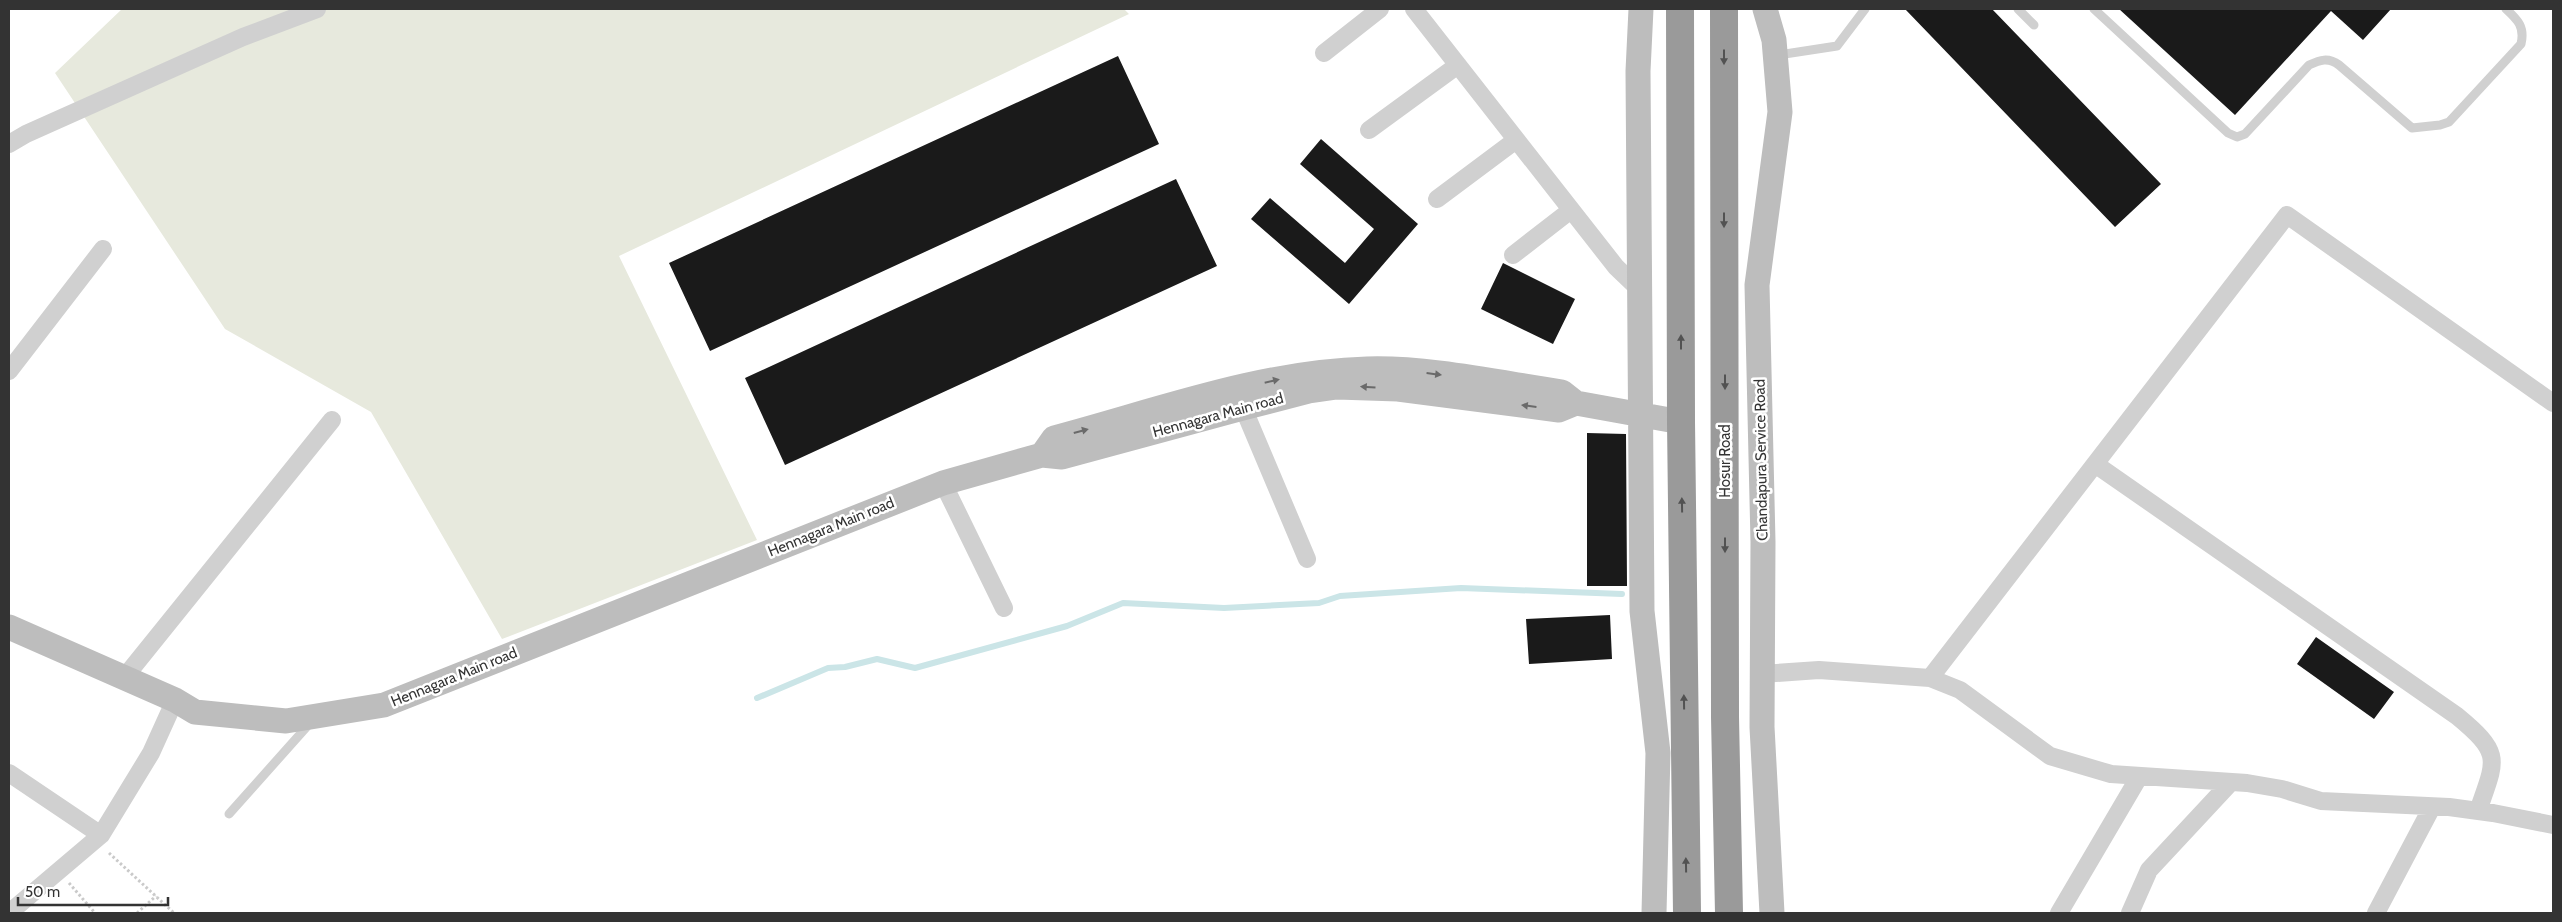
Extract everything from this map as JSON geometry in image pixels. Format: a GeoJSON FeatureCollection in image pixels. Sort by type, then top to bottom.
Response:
{"type":"FeatureCollection","features":[{"type":"Feature","properties":{"kind":"highway"},"geometry":{"type":"LineString","coordinates":[[1680,9],[1681,422],[1687,913]]}},
{"type":"Feature","properties":{"kind":"highway","name":"Hosur Road"},"geometry":{"type":"LineString","coordinates":[[1724,9],[1725,697],[1729,913]]}},
{"type":"Feature","properties":{"kind":"street"},"geometry":{"type":"LineString","coordinates":[[9,144],[26,134],[234,41],[316,9]]}},
{"type":"Feature","properties":{"kind":"street"},"geometry":{"type":"LineString","coordinates":[[1324,53],[1380,9]]}},
{"type":"Feature","properties":{"kind":"street"},"geometry":{"type":"LineString","coordinates":[[1414,9],[1616,267],[1639,289]]}},
{"type":"Feature","properties":{"kind":"street"},"geometry":{"type":"LineString","coordinates":[[1641,9],[1638,71],[1642,611],[1658,753],[1654,913]]}},
{"type":"Feature","properties":{"kind":"street","name":"Chandapura Service Road"},"geometry":{"type":"LineString","coordinates":[[1765,9],[1776,55],[1780,112],[1757,285],[1763,542],[1762,727],[1772,913]]}},
{"type":"Feature","properties":{"kind":"street"},"geometry":{"type":"LineString","coordinates":[[1369,130],[1458,65]]}},
{"type":"Feature","properties":{"kind":"street"},"geometry":{"type":"LineString","coordinates":[[1437,199],[1516,140]]}},
{"type":"Feature","properties":{"kind":"street"},"geometry":{"type":"LineString","coordinates":[[1513,255],[1572,210]]}},
{"type":"Feature","properties":{"kind":"street"},"geometry":{"type":"LineString","coordinates":[[1930,678],[2286,215],[2553,404]]}},
{"type":"Feature","properties":{"kind":"street"},"geometry":{"type":"LineString","coordinates":[[9,372],[103,249]]}},
{"type":"Feature","properties":{"kind":"street","name":"Hennagara Main road"},"geometry":{"type":"LineString","coordinates":[[10,630],[175,700],[195,712],[286,721],[384,705],[943,483],[1042,454],[1062,457],[1239,398],[1355,386],[1398,389],[1559,410],[1576,403],[1641,417],[1681,422]]}},
{"type":"Feature","properties":{"kind":"street"},"geometry":{"type":"LineString","coordinates":[[1239,398],[1307,559]]}},
{"type":"Feature","properties":{"kind":"street"},"geometry":{"type":"LineString","coordinates":[[124,678],[332,420]]}},
{"type":"Feature","properties":{"kind":"street"},"geometry":{"type":"LineString","coordinates":[[2095,464],[2457,716],[2476,732],[2490,749],[2492,770],[2478,811]]}},
{"type":"Feature","properties":{"kind":"street"},"geometry":{"type":"LineString","coordinates":[[943,483],[1004,608]]}},
{"type":"Feature","properties":{"kind":"street"},"geometry":{"type":"LineString","coordinates":[[1762,674],[1819,670],[1930,678],[1960,690],[2050,756],[2077,766],[2111,774],[2231,782],[2282,789],[2321,801],[2478,811],[2553,825]]}},
{"type":"Feature","properties":{"kind":"street"},"geometry":{"type":"LineString","coordinates":[[9,913],[67,876],[104,843],[152,753],[175,700]]}},
{"type":"Feature","properties":{"kind":"street"},"geometry":{"type":"LineString","coordinates":[[9,773],[104,843]]}},
{"type":"Feature","properties":{"kind":"street"},"geometry":{"type":"LineString","coordinates":[[2059,913],[2139,777]]}},
{"type":"Feature","properties":{"kind":"street"},"geometry":{"type":"LineString","coordinates":[[2130,913],[2149,870],[2231,782]]}},
{"type":"Feature","properties":{"kind":"street"},"geometry":{"type":"LineString","coordinates":[[2376,913],[2432,807]]}},
{"type":"Feature","properties":{"kind":"lane"},"geometry":{"type":"LineString","coordinates":[[1776,55],[1837,46],[1866,9]]}},
{"type":"Feature","properties":{"kind":"lane"},"geometry":{"type":"LineString","coordinates":[[2018,9],[2034,25]]}},
{"type":"Feature","properties":{"kind":"lane"},"geometry":{"type":"LineString","coordinates":[[2094,9],[2228,134],[2237,138],[2245,134],[2309,65],[2320,60],[2333,60],[2340,65],[2412,128],[2450,122],[2521,44],[2523,33],[2520,23],[2506,9]]}},
{"type":"Feature","properties":{"kind":"lane"},"geometry":{"type":"LineString","coordinates":[[229,814],[316,716]]}},
{"type":"Feature","properties":{"kind":"path"},"geometry":{"type":"LineString","coordinates":[[104,843],[174,913]]}},
{"type":"Feature","properties":{"kind":"path"},"geometry":{"type":"LineString","coordinates":[[67,876],[95,913]]}},
{"type":"Feature","properties":{"kind":"path"},"geometry":{"type":"LineString","coordinates":[[137,913],[156,896]]}},
{"type":"Feature","properties":{"kind":"shaded area"},"geometry":{"type":"Polygon","coordinates":[[[122,9],[1124,9],[1129,14],[619,256],[757,540],[502,639],[371,412],[225,329],[55,73],[122,9]]]}},
{"type":"Feature","properties":{"kind":"building"},"geometry":{"type":"Polygon","coordinates":[[[1905,9],[1992,9],[2161,184],[2115,227],[1905,9]]]}},
{"type":"Feature","properties":{"kind":"building"},"geometry":{"type":"Polygon","coordinates":[[[2119,9],[2391,9],[2363,40],[2331,11],[2235,115],[2119,9]]]}},
{"type":"Feature","properties":{"kind":"building"},"geometry":{"type":"Polygon","coordinates":[[[1118,56],[1159,144],[710,351],[669,263],[1118,56]]]}},
{"type":"Feature","properties":{"kind":"building"},"geometry":{"type":"Polygon","coordinates":[[[1321,139],[1418,224],[1349,304],[1251,219],[1270,198],[1345,263],[1374,229],[1300,164],[1321,139]]]}},
{"type":"Feature","properties":{"kind":"building"},"geometry":{"type":"Polygon","coordinates":[[[1176,179],[1217,266],[785,465],[745,378],[1176,179]]]}},
{"type":"Feature","properties":{"kind":"building"},"geometry":{"type":"Polygon","coordinates":[[[1503,263],[1575,299],[1553,344],[1481,309],[1503,263]]]}},
{"type":"Feature","properties":{"kind":"building"},"geometry":{"type":"Polygon","coordinates":[[[1587,433],[1626,434],[1627,586],[1587,586],[1587,433]]]}},
{"type":"Feature","properties":{"kind":"building"},"geometry":{"type":"Polygon","coordinates":[[[1610,615],[1612,659],[1529,664],[1526,619],[1610,615]]]}},
{"type":"Feature","properties":{"kind":"building"},"geometry":{"type":"Polygon","coordinates":[[[2316,637],[2394,692],[2374,719],[2297,664],[2316,637]]]}},
{"type":"Feature","properties":{"kind":"waterway"},"geometry":{"type":"LineString","coordinates":[[757,698],[828,668],[845,667],[877,659],[915,668],[1067,626],[1123,603],[1224,608],[1319,603],[1340,596],[1461,588],[1622,594]]}}]}
